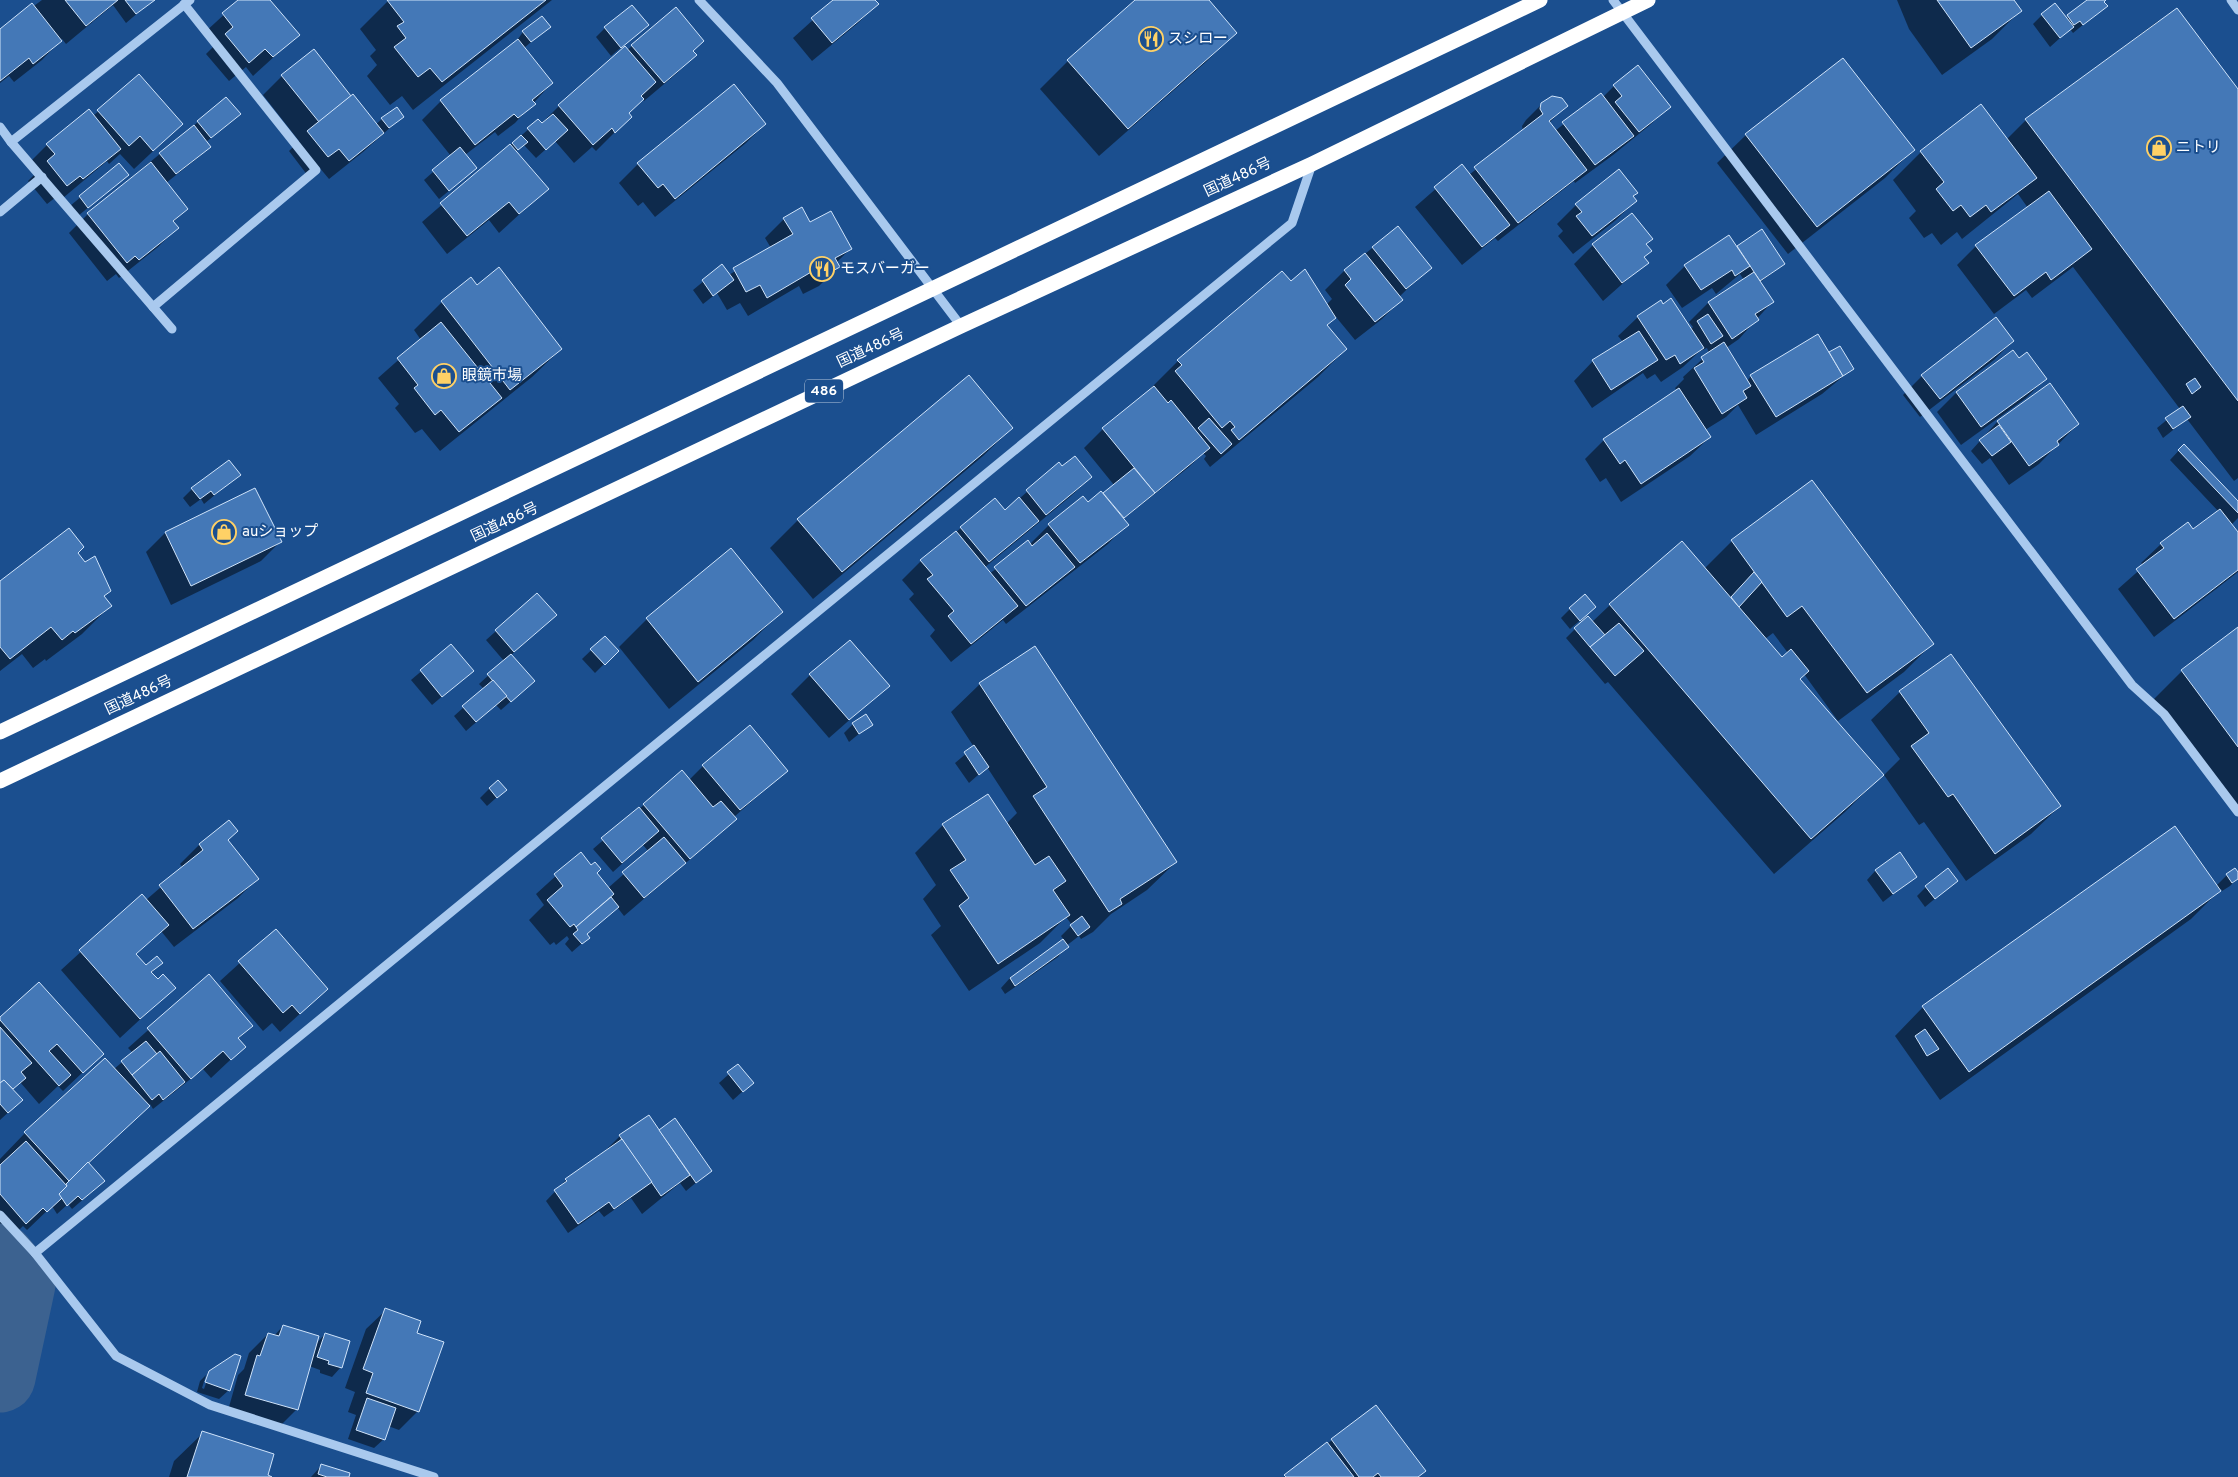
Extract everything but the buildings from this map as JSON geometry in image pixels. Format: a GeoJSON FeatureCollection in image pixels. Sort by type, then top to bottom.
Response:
{"type":"FeatureCollection","features":[{"type":"Feature","properties":{"kind":"highway","name":"国道486号"},"geometry":{"type":"LineString","coordinates":[[0,732],[1540,0]]}},
{"type":"Feature","properties":{"kind":"highway","name":"国道486号"},"geometry":{"type":"LineString","coordinates":[[0,781],[961,326],[1312,164],[1619,6],[1648,0]]}},
{"type":"Feature","properties":{"kind":"street"},"geometry":{"type":"LineString","coordinates":[[699,0],[778,84],[961,326]]}},
{"type":"Feature","properties":{"kind":"street"},"geometry":{"type":"LineString","coordinates":[[2231,0],[2238,10]]}},
{"type":"Feature","properties":{"kind":"street"},"geometry":{"type":"LineString","coordinates":[[11,142],[187,2],[316,170],[153,307]]}},
{"type":"Feature","properties":{"kind":"street"},"geometry":{"type":"LineString","coordinates":[[1619,6],[2132,685],[2164,714],[2238,812]]}},
{"type":"Feature","properties":{"kind":"street"},"geometry":{"type":"LineString","coordinates":[[0,128],[172,329]]}},
{"type":"Feature","properties":{"kind":"street"},"geometry":{"type":"LineString","coordinates":[[35,1253],[1292,223],[1312,164]]}},
{"type":"Feature","properties":{"kind":"street"},"geometry":{"type":"LineString","coordinates":[[0,212],[42,177]]}},
{"type":"Feature","properties":{"kind":"street"},"geometry":{"type":"LineString","coordinates":[[0,1215],[35,1253],[116,1356],[210,1405],[434,1477]]}},
{"type":"Feature","properties":{"kind":"waterway"},"geometry":{"type":"LineString","coordinates":[[0,1259],[20,1284],[0,1377]]}},
{"type":"Feature","properties":{"kind":"place","name":"スシロー"},"geometry":{"type":"Point","coordinates":[1151,39]}},
{"type":"Feature","properties":{"kind":"place","name":"ニトリ"},"geometry":{"type":"Point","coordinates":[2159,148]}},
{"type":"Feature","properties":{"kind":"place","name":"モスバーガー"},"geometry":{"type":"Point","coordinates":[822,269]}},
{"type":"Feature","properties":{"kind":"place","name":"眼鏡市場"},"geometry":{"type":"Point","coordinates":[444,376]}},
{"type":"Feature","properties":{"kind":"place","name":"auショップ"},"geometry":{"type":"Point","coordinates":[224,532]}}]}
